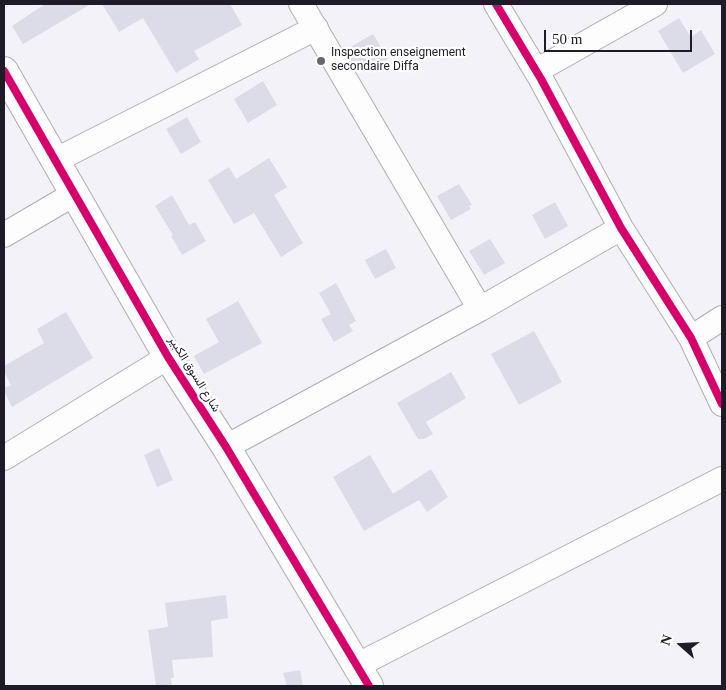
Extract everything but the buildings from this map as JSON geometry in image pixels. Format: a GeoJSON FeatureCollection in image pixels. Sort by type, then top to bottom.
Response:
{"type":"FeatureCollection","features":[{"type":"Feature","properties":{"kind":"street"},"geometry":{"type":"LineString","coordinates":[[301,4],[480,309]]}},
{"type":"Feature","properties":{"kind":"street"},"geometry":{"type":"LineString","coordinates":[[496,4],[536,71],[621,228],[691,338],[722,404]]}},
{"type":"Feature","properties":{"kind":"street"},"geometry":{"type":"LineString","coordinates":[[536,71],[655,4]]}},
{"type":"Feature","properties":{"kind":"street"},"geometry":{"type":"LineString","coordinates":[[56,160],[316,28]]}},
{"type":"Feature","properties":{"kind":"street","name":"شارع السوق الكبير"},"geometry":{"type":"LineString","coordinates":[[4,71],[168,357],[226,447],[364,676]]}},
{"type":"Feature","properties":{"kind":"street"},"geometry":{"type":"LineString","coordinates":[[4,234],[74,194]]}},
{"type":"Feature","properties":{"kind":"street"},"geometry":{"type":"LineString","coordinates":[[226,447],[480,309],[621,228]]}},
{"type":"Feature","properties":{"kind":"street"},"geometry":{"type":"LineString","coordinates":[[691,338],[722,318]]}},
{"type":"Feature","properties":{"kind":"street"},"geometry":{"type":"LineString","coordinates":[[4,458],[168,357]]}},
{"type":"Feature","properties":{"kind":"street"},"geometry":{"type":"LineString","coordinates":[[364,676],[722,478]]}},
{"type":"Feature","properties":{"kind":"cycle path"},"geometry":{"type":"LineString","coordinates":[[496,4],[541,79],[621,228],[691,338],[722,404]]}},
{"type":"Feature","properties":{"kind":"cycle path"},"geometry":{"type":"LineString","coordinates":[[4,71],[168,357],[226,447],[369,686]]}},
{"type":"Feature","properties":{"kind":"place","name":"Inspection enseignement secondaire Diffa"},"geometry":{"type":"Point","coordinates":[321,61]}}]}
